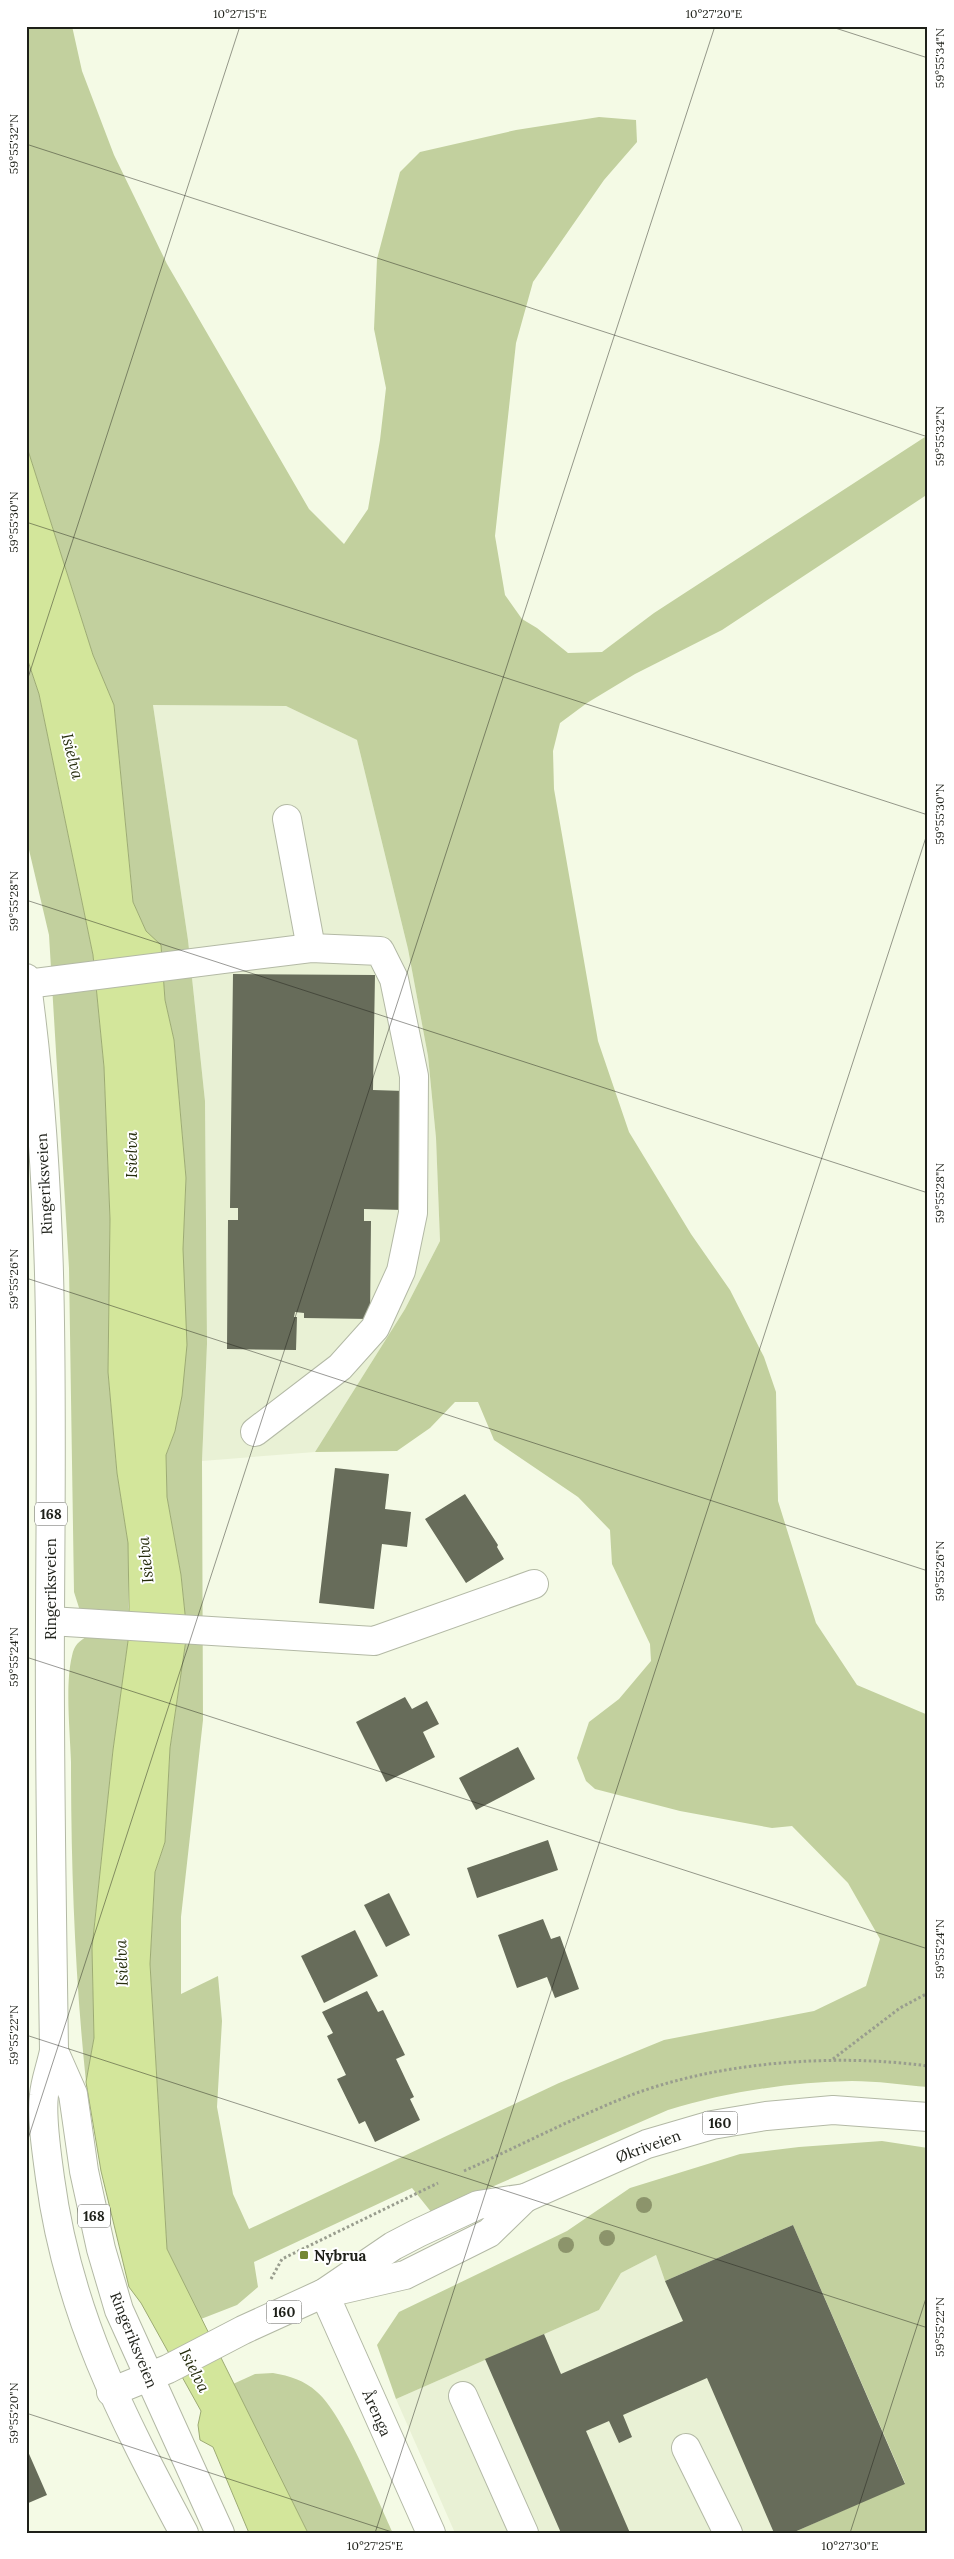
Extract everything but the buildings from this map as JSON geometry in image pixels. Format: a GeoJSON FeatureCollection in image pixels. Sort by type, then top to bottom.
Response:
{"type":"FeatureCollection","features":[{"type":"Feature","properties":{"kind":"main road"},"geometry":{"type":"LineString","coordinates":[[287,819],[311,948]]}},
{"type":"Feature","properties":{"kind":"main road"},"geometry":{"type":"LineString","coordinates":[[27,981],[175,966],[311,948],[380,951],[394,979],[414,1076],[413,1213],[401,1271],[376,1328],[340,1367],[255,1432]]}},
{"type":"Feature","properties":{"kind":"main road","name":"Ringeriksveien"},"geometry":{"type":"LineString","coordinates":[[27,981],[44,1160],[52,1455],[50,1621],[54,2051],[43,2096],[47,2158],[63,2254],[82,2317],[111,2392],[184,2533]]}},
{"type":"Feature","properties":{"kind":"main road"},"geometry":{"type":"LineString","coordinates":[[50,1621],[124,1624],[374,1641],[534,1584]]}},
{"type":"Feature","properties":{"kind":"main road","name":"Ringeriksveien"},"geometry":{"type":"LineString","coordinates":[[54,2051],[73,2094],[84,2171],[104,2258],[119,2310],[158,2373],[220,2533]]}},
{"type":"Feature","properties":{"kind":"main road","name":"Økriveien"},"geometry":{"type":"LineString","coordinates":[[158,2373],[243,2330],[324,2294],[393,2246],[418,2232],[478,2205],[525,2198],[647,2144],[712,2125],[766,2116],[833,2110],[928,2117]]}},
{"type":"Feature","properties":{"kind":"main road","name":"Årenga"},"geometry":{"type":"LineString","coordinates":[[324,2294],[431,2533]]}},
{"type":"Feature","properties":{"kind":"main road","name":"160"},"geometry":{"type":"LineString","coordinates":[[111,2392],[158,2373]]}},
{"type":"Feature","properties":{"kind":"main road"},"geometry":{"type":"LineString","coordinates":[[463,2396],[524,2533]]}},
{"type":"Feature","properties":{"kind":"main road"},"geometry":{"type":"LineString","coordinates":[[686,2448],[728,2533]]}},
{"type":"Feature","properties":{"kind":"path"},"geometry":{"type":"LineString","coordinates":[[833,2059],[900,2008],[928,1993]]}},
{"type":"Feature","properties":{"kind":"shaded area"},"geometry":{"type":"Polygon","coordinates":[[[26,26],[72,26],[82,71],[114,155],[167,264],[309,509],[344,544],[368,509],[380,440],[386,388],[374,329],[377,259],[400,172],[420,152],[516,130],[599,117],[636,120],[637,142],[604,180],[533,282],[516,343],[495,536],[505,595],[522,619],[537,628],[568,653],[602,652],[654,613],[928,435],[928,494],[722,630],[635,674],[587,703],[560,723],[553,751],[554,789],[598,1041],[629,1132],[691,1234],[730,1290],[764,1357],[776,1392],[778,1501],[816,1623],[857,1685],[928,1715],[928,2087],[852,2081],[805,2083],[736,2093],[668,2110],[432,2213],[412,2188],[254,2262],[258,2287],[237,2305],[201,2319],[167,2249],[150,1964],[155,1872],[165,1842],[170,1748],[187,1633],[181,1575],[167,1497],[166,1455],[175,1431],[186,1178],[174,1040],[165,1000],[161,946],[146,931],[133,902],[114,705],[93,655],[26,444],[26,26]],[[153,705],[188,940],[205,1101],[207,1344],[202,1461],[203,1720],[181,1917],[181,1994],[218,1976],[222,2021],[217,2107],[233,2194],[249,2229],[559,2083],[664,2040],[814,2011],[866,1986],[880,1939],[848,1883],[792,1826],[772,1828],[680,1811],[595,1789],[586,1781],[577,1758],[589,1722],[619,1699],[651,1661],[650,1644],[612,1564],[610,1530],[578,1497],[494,1440],[478,1402],[455,1402],[430,1428],[397,1451],[315,1452],[405,1309],[440,1241],[436,1138],[428,1056],[408,949],[357,740],[286,706],[153,705]]]}},
{"type":"Feature","properties":{"kind":"shaded area"},"geometry":{"type":"Polygon","coordinates":[[[26,655],[39,694],[93,955],[104,1067],[110,1219],[108,1372],[117,1473],[128,1543],[128,1641],[113,1750],[92,1948],[94,2038],[86,2082],[74,1922],[68,1694],[70,1667],[74,1649],[77,1644],[88,1636],[74,1592],[69,1268],[49,935],[26,837],[26,655]]]}},
{"type":"Feature","properties":{"kind":"shaded area"},"geometry":{"type":"Polygon","coordinates":[[[153,705],[286,706],[357,740],[408,949],[428,1056],[436,1138],[440,1241],[405,1309],[315,1452],[202,1461],[207,1344],[205,1101],[188,940],[153,705]]]}},
{"type":"Feature","properties":{"kind":"shaded area"},"geometry":{"type":"Polygon","coordinates":[[[882,2141],[928,2148],[928,2533],[792,2533],[905,2483],[793,2225],[665,2281],[656,2255],[621,2273],[599,2310],[396,2399],[377,2345],[399,2312],[567,2231],[630,2188],[740,2154],[799,2147],[882,2141]]]}},
{"type":"Feature","properties":{"kind":"shaded area"},"geometry":{"type":"Polygon","coordinates":[[[793,2225],[905,2484],[792,2533],[455,2533],[396,2399],[599,2310],[621,2273],[656,2255],[665,2281],[793,2225]]]}},
{"type":"Feature","properties":{"kind":"shaded area"},"geometry":{"type":"Polygon","coordinates":[[[273,2373],[291,2377],[302,2382],[317,2392],[327,2403],[359,2458],[393,2533],[308,2533],[233,2384],[255,2374],[273,2373]]]}},
{"type":"Feature","properties":{"kind":"water","name":"Isielva"},"geometry":{"type":"Polygon","coordinates":[[[26,444],[93,655],[114,705],[133,902],[146,931],[161,945],[165,1000],[174,1040],[186,1178],[183,1249],[187,1345],[182,1396],[175,1431],[166,1455],[167,1497],[181,1575],[187,1633],[170,1748],[165,1842],[155,1872],[150,1964],[167,2249],[308,2533],[249,2533],[213,2447],[200,2440],[198,2425],[201,2411],[141,2303],[129,2287],[101,2171],[86,2082],[94,2038],[92,1948],[113,1750],[128,1641],[128,1543],[117,1473],[108,1372],[110,1219],[104,1067],[93,955],[39,694],[26,655],[26,444]]]}},
{"type":"Feature","properties":{"kind":"place","name":"Nybrua"},"geometry":{"type":"Point","coordinates":[304,2255]}}]}
